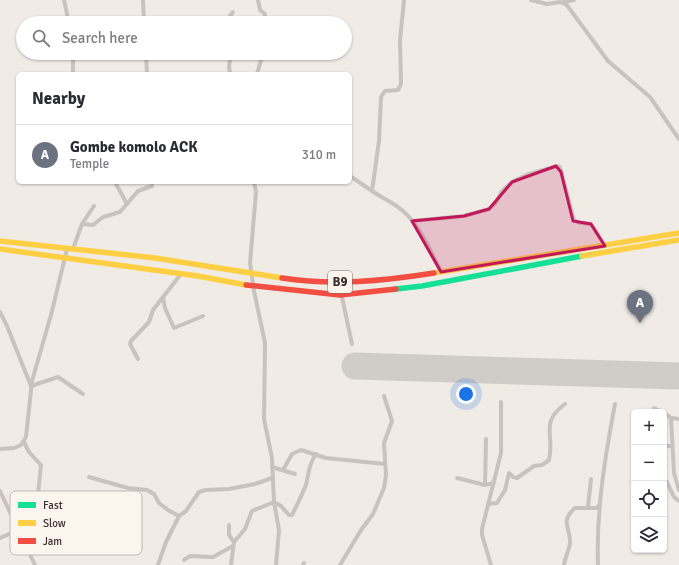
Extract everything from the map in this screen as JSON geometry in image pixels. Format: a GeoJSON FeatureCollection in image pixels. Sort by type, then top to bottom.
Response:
{"type":"FeatureCollection","features":[{"type":"Feature","properties":{"kind":"main road","name":"B9"},"geometry":{"type":"LineString","coordinates":[[0,241],[155,258],[303,280],[338,282],[370,281],[441,272],[679,233]]}},
{"type":"Feature","properties":{"kind":"main road"},"geometry":{"type":"LineString","coordinates":[[0,249],[181,274],[253,286],[340,295],[422,286],[562,259],[679,240]]}},
{"type":"Feature","properties":{"kind":"street"},"geometry":{"type":"LineString","coordinates":[[64,0],[67,16]]}},
{"type":"Feature","properties":{"kind":"street"},"geometry":{"type":"LineString","coordinates":[[143,0],[144,16]]}},
{"type":"Feature","properties":{"kind":"street"},"geometry":{"type":"LineString","coordinates":[[258,0],[260,10],[265,14],[265,16]]}},
{"type":"Feature","properties":{"kind":"street"},"geometry":{"type":"LineString","coordinates":[[372,191],[379,141],[381,97],[385,91],[398,90],[401,84],[400,40],[404,0]]}},
{"type":"Feature","properties":{"kind":"street"},"geometry":{"type":"LineString","coordinates":[[531,0],[547,4],[574,0]]}},
{"type":"Feature","properties":{"kind":"street"},"geometry":{"type":"LineString","coordinates":[[564,2],[580,21],[608,61],[650,97],[679,139]]}},
{"type":"Feature","properties":{"kind":"street"},"geometry":{"type":"LineString","coordinates":[[230,16],[233,12]]}},
{"type":"Feature","properties":{"kind":"street"},"geometry":{"type":"LineString","coordinates":[[72,60],[73,72]]}},
{"type":"Feature","properties":{"kind":"street"},"geometry":{"type":"LineString","coordinates":[[146,60],[147,72]]}},
{"type":"Feature","properties":{"kind":"street"},"geometry":{"type":"LineString","coordinates":[[230,60],[230,72]]}},
{"type":"Feature","properties":{"kind":"street"},"geometry":{"type":"LineString","coordinates":[[258,72],[261,60]]}},
{"type":"Feature","properties":{"kind":"street"},"geometry":{"type":"LineString","coordinates":[[412,221],[464,216],[489,209],[495,204],[502,191],[512,182],[526,175],[556,166],[560,168],[567,188],[574,220],[591,224],[605,246]]}},
{"type":"Feature","properties":{"kind":"street"},"geometry":{"type":"LineString","coordinates":[[352,177],[402,210],[412,221],[441,272]]}},
{"type":"Feature","properties":{"kind":"street"},"geometry":{"type":"LineString","coordinates":[[116,184],[127,204]]}},
{"type":"Feature","properties":{"kind":"street"},"geometry":{"type":"LineString","coordinates":[[82,224],[92,225],[103,217],[120,212],[138,191],[152,186],[152,184]]}},
{"type":"Feature","properties":{"kind":"street"},"geometry":{"type":"LineString","coordinates":[[254,184],[256,192],[250,263],[253,286],[265,343],[264,419],[265,431],[270,445],[274,502],[279,530],[276,565]]}},
{"type":"Feature","properties":{"kind":"street"},"geometry":{"type":"LineString","coordinates":[[38,491],[41,465],[29,452],[24,442],[28,424],[32,386],[51,315],[64,258],[82,224],[94,206]]}},
{"type":"Feature","properties":{"kind":"street"},"geometry":{"type":"LineString","coordinates":[[138,359],[130,343],[149,322],[153,310],[181,274]]}},
{"type":"Feature","properties":{"kind":"street"},"geometry":{"type":"LineString","coordinates":[[338,282],[352,344]]}},
{"type":"Feature","properties":{"kind":"street"},"geometry":{"type":"LineString","coordinates":[[163,296],[170,323],[174,328],[203,316]]}},
{"type":"Feature","properties":{"kind":"street"},"geometry":{"type":"LineString","coordinates":[[0,312],[8,326],[32,386]]}},
{"type":"Feature","properties":{"kind":"street"},"geometry":{"type":"LineString","coordinates":[[32,386],[58,377],[83,394]]}},
{"type":"Feature","properties":{"kind":"street"},"geometry":{"type":"LineString","coordinates":[[340,565],[361,530],[373,514],[381,497],[386,481],[384,443],[392,421],[384,396]]}},
{"type":"Feature","properties":{"kind":"street"},"geometry":{"type":"LineString","coordinates":[[491,565],[482,535],[482,524],[501,453],[501,402]]}},
{"type":"Feature","properties":{"kind":"street"},"geometry":{"type":"LineString","coordinates":[[488,504],[497,504],[505,490],[509,473],[513,477],[517,478],[534,466],[542,465],[549,460],[552,447],[549,433],[550,422],[553,413],[565,404]]}},
{"type":"Feature","properties":{"kind":"street"},"geometry":{"type":"LineString","coordinates":[[598,565],[601,501],[615,404]]}},
{"type":"Feature","properties":{"kind":"street"},"geometry":{"type":"LineString","coordinates":[[667,416],[671,418],[679,419]]}},
{"type":"Feature","properties":{"kind":"street"},"geometry":{"type":"LineString","coordinates":[[671,418],[674,473],[679,490]]}},
{"type":"Feature","properties":{"kind":"street"},"geometry":{"type":"LineString","coordinates":[[485,485],[486,439]]}},
{"type":"Feature","properties":{"kind":"street"},"geometry":{"type":"LineString","coordinates":[[0,449],[14,448],[24,442]]}},
{"type":"Feature","properties":{"kind":"street"},"geometry":{"type":"LineString","coordinates":[[667,446],[672,446]]}},
{"type":"Feature","properties":{"kind":"street"},"geometry":{"type":"LineString","coordinates":[[283,470],[287,461],[296,452],[301,450],[326,458],[385,464]]}},
{"type":"Feature","properties":{"kind":"street"},"geometry":{"type":"LineString","coordinates":[[274,502],[281,506],[289,515],[292,515],[306,483],[311,461],[316,454]]}},
{"type":"Feature","properties":{"kind":"street"},"geometry":{"type":"LineString","coordinates":[[272,467],[295,474]]}},
{"type":"Feature","properties":{"kind":"street"},"geometry":{"type":"LineString","coordinates":[[89,477],[128,488],[147,490],[154,494],[159,503],[179,516]]}},
{"type":"Feature","properties":{"kind":"street"},"geometry":{"type":"LineString","coordinates":[[158,565],[166,542],[179,516],[186,510],[199,492],[206,490],[229,489],[255,484],[272,478]]}},
{"type":"Feature","properties":{"kind":"street"},"geometry":{"type":"LineString","coordinates":[[457,478],[485,485],[494,483]]}},
{"type":"Feature","properties":{"kind":"street"},"geometry":{"type":"LineString","coordinates":[[588,507],[591,480]]}},
{"type":"Feature","properties":{"kind":"street"},"geometry":{"type":"LineString","coordinates":[[667,482],[674,497],[679,501]]}},
{"type":"Feature","properties":{"kind":"street"},"geometry":{"type":"LineString","coordinates":[[0,491],[10,515]]}},
{"type":"Feature","properties":{"kind":"street"},"geometry":{"type":"LineString","coordinates":[[564,565],[570,542],[566,521],[575,508],[598,507],[601,501]]}},
{"type":"Feature","properties":{"kind":"street"},"geometry":{"type":"LineString","coordinates":[[184,560],[190,556],[213,557],[234,544],[245,529],[252,511],[274,502]]}},
{"type":"Feature","properties":{"kind":"street"},"geometry":{"type":"LineString","coordinates":[[229,525],[229,535],[234,544],[231,565]]}},
{"type":"Feature","properties":{"kind":"street"},"geometry":{"type":"LineString","coordinates":[[0,538],[10,532]]}},
{"type":"Feature","properties":{"kind":"street"},"geometry":{"type":"LineString","coordinates":[[29,555],[34,565]]}},
{"type":"Feature","properties":{"kind":"highlighted area"},"geometry":{"type":"Polygon","coordinates":[[[556,166],[561,172],[573,221],[591,224],[605,246],[553,254],[441,272],[412,221],[464,216],[489,209],[512,182],[556,166]]]}},
{"type":"Feature","properties":{"kind":"runway"},"geometry":{"type":"LineString","coordinates":[[355,366],[679,376]]}},
{"type":"Feature","properties":{"kind":"traffic: fast"},"geometry":{"type":"LineString","coordinates":[[396,289],[422,286],[582,256]]}},
{"type":"Feature","properties":{"kind":"traffic: slow"},"geometry":{"type":"LineString","coordinates":[[434,273],[679,233]]}},
{"type":"Feature","properties":{"kind":"traffic: slow"},"geometry":{"type":"LineString","coordinates":[[582,256],[679,240]]}},
{"type":"Feature","properties":{"kind":"traffic: slow"},"geometry":{"type":"LineString","coordinates":[[0,241],[155,258],[282,278]]}},
{"type":"Feature","properties":{"kind":"traffic: slow"},"geometry":{"type":"LineString","coordinates":[[0,249],[198,276],[246,285]]}},
{"type":"Feature","properties":{"kind":"traffic: jam"},"geometry":{"type":"LineString","coordinates":[[282,278],[320,282],[358,282],[434,273]]}},
{"type":"Feature","properties":{"kind":"traffic: jam"},"geometry":{"type":"LineString","coordinates":[[246,285],[340,295],[396,289]]}},
{"type":"Feature","properties":{"kind":"place","name":"Gombe komolo ACK"},"geometry":{"type":"Point","coordinates":[640,323]}}]}
